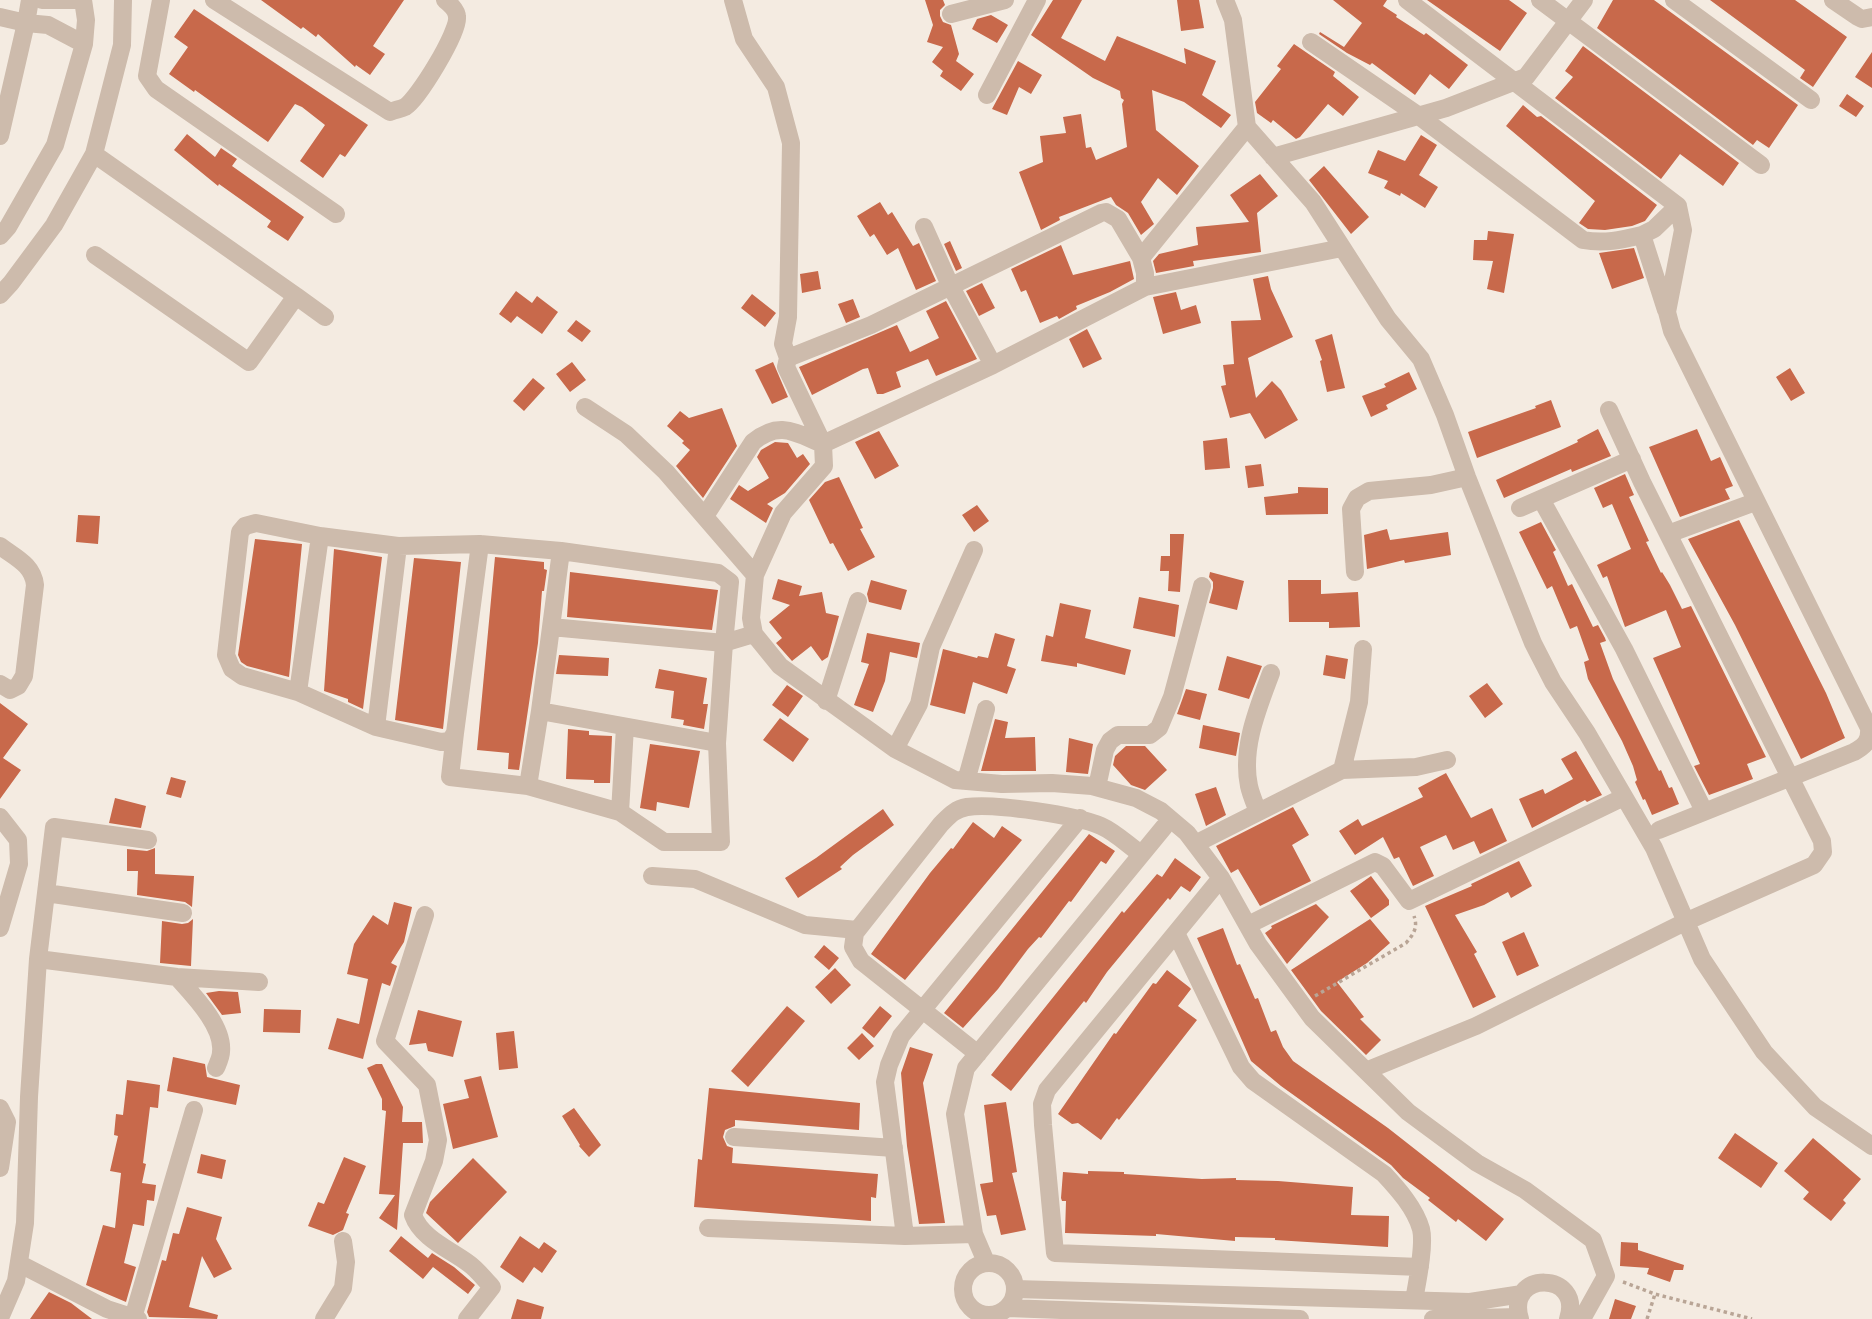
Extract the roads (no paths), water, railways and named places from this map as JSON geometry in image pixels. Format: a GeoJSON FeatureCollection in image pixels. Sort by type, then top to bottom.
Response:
{"type":"FeatureCollection","features":[{"type":"Feature","properties":{"kind":"street"},"geometry":{"type":"LineString","coordinates":[[0,136],[30,0]]}},
{"type":"Feature","properties":{"kind":"street"},"geometry":{"type":"LineString","coordinates":[[0,236],[8,227],[55,145],[83,44],[86,20],[83,0],[42,0]]}},
{"type":"Feature","properties":{"kind":"street"},"geometry":{"type":"LineString","coordinates":[[0,295],[54,225],[94,155],[122,45],[123,0]]}},
{"type":"Feature","properties":{"kind":"street"},"geometry":{"type":"LineString","coordinates":[[161,0],[146,76],[156,89],[335,214]]}},
{"type":"Feature","properties":{"kind":"street"},"geometry":{"type":"LineString","coordinates":[[214,0],[390,112],[407,106],[418,93],[454,33],[457,16],[451,4],[445,0]]}},
{"type":"Feature","properties":{"kind":"street"},"geometry":{"type":"LineString","coordinates":[[733,0],[744,39],[776,87],[791,143],[788,317],[783,344],[789,358],[786,366],[823,444],[824,466],[783,513],[755,575],[751,618],[754,634],[780,666],[826,701],[895,749],[955,780],[1002,784],[1052,783],[1097,788],[1136,798],[1161,811],[1187,833],[1221,878],[1258,944],[1312,1018],[1408,1112],[1477,1163],[1525,1190],[1592,1240],[1606,1276],[1582,1319]]}},
{"type":"Feature","properties":{"kind":"street"},"geometry":{"type":"LineString","coordinates":[[951,14],[1005,0]]}},
{"type":"Feature","properties":{"kind":"street"},"geometry":{"type":"LineString","coordinates":[[987,95],[1037,0]]}},
{"type":"Feature","properties":{"kind":"street"},"geometry":{"type":"LineString","coordinates":[[1225,0],[1233,20],[1247,127],[1313,202],[1388,318],[1421,359],[1533,643],[1553,682],[1587,733],[1654,848],[1702,960],[1764,1052],[1815,1107],[1872,1146]]}},
{"type":"Feature","properties":{"kind":"street"},"geometry":{"type":"LineString","coordinates":[[1406,0],[1678,206],[1683,230],[1667,312]]}},
{"type":"Feature","properties":{"kind":"street"},"geometry":{"type":"LineString","coordinates":[[1540,0],[1761,165]]}},
{"type":"Feature","properties":{"kind":"street"},"geometry":{"type":"LineString","coordinates":[[1273,158],[1419,116],[1527,76],[1584,0]]}},
{"type":"Feature","properties":{"kind":"street"},"geometry":{"type":"LineString","coordinates":[[1674,0],[1811,100]]}},
{"type":"Feature","properties":{"kind":"street"},"geometry":{"type":"LineString","coordinates":[[1833,0],[1858,18],[1872,17]]}},
{"type":"Feature","properties":{"kind":"street"},"geometry":{"type":"LineString","coordinates":[[0,17],[48,25],[83,44]]}},
{"type":"Feature","properties":{"kind":"street"},"geometry":{"type":"LineString","coordinates":[[1311,41],[1419,116],[1583,240],[1597,243],[1616,242],[1642,235],[1654,229],[1678,206]]}},
{"type":"Feature","properties":{"kind":"street"},"geometry":{"type":"LineString","coordinates":[[1141,258],[1247,127]]}},
{"type":"Feature","properties":{"kind":"street"},"geometry":{"type":"LineString","coordinates":[[94,155],[325,317]]}},
{"type":"Feature","properties":{"kind":"street"},"geometry":{"type":"LineString","coordinates":[[789,358],[871,325],[1105,212],[1118,219],[1141,258],[1145,287]]}},
{"type":"Feature","properties":{"kind":"street"},"geometry":{"type":"LineString","coordinates":[[924,227],[950,285],[993,365]]}},
{"type":"Feature","properties":{"kind":"street"},"geometry":{"type":"LineString","coordinates":[[1642,235],[1672,331],[1869,728],[1870,737],[1864,747],[1659,830]]}},
{"type":"Feature","properties":{"kind":"street"},"geometry":{"type":"LineString","coordinates":[[705,516],[753,442],[761,435],[783,428],[823,444],[993,365],[1145,287],[1342,248]]}},
{"type":"Feature","properties":{"kind":"street"},"geometry":{"type":"LineString","coordinates":[[95,255],[249,362],[296,296]]}},
{"type":"Feature","properties":{"kind":"street"},"geometry":{"type":"LineString","coordinates":[[585,407],[626,434],[666,472],[755,575]]}},
{"type":"Feature","properties":{"kind":"street"},"geometry":{"type":"LineString","coordinates":[[1368,1070],[1476,1026],[1685,922],[1814,865],[1823,852],[1822,841],[1609,410]]}},
{"type":"Feature","properties":{"kind":"street"},"geometry":{"type":"LineString","coordinates":[[1520,508],[1632,459]]}},
{"type":"Feature","properties":{"kind":"street"},"geometry":{"type":"LineString","coordinates":[[1354,572],[1351,509],[1357,498],[1369,491],[1431,485],[1467,477]]}},
{"type":"Feature","properties":{"kind":"street"},"geometry":{"type":"LineString","coordinates":[[1541,499],[1624,649],[1704,811]]}},
{"type":"Feature","properties":{"kind":"street"},"geometry":{"type":"LineString","coordinates":[[1668,534],[1755,502]]}},
{"type":"Feature","properties":{"kind":"street"},"geometry":{"type":"LineString","coordinates":[[455,733],[450,740],[441,742],[376,727],[298,692],[242,676],[232,669],[226,655],[240,532],[245,526],[256,523],[320,536],[398,546],[480,544],[561,551],[718,573],[730,582],[717,743],[721,842],[664,842],[620,812],[527,786],[450,777],[480,544]]}},
{"type":"Feature","properties":{"kind":"street"},"geometry":{"type":"LineString","coordinates":[[298,692],[320,536]]}},
{"type":"Feature","properties":{"kind":"street"},"geometry":{"type":"LineString","coordinates":[[0,546],[29,567],[34,575],[35,586],[23,676],[18,686],[10,690],[0,684]]}},
{"type":"Feature","properties":{"kind":"street"},"geometry":{"type":"LineString","coordinates":[[376,727],[398,546]]}},
{"type":"Feature","properties":{"kind":"street"},"geometry":{"type":"LineString","coordinates":[[895,749],[919,704],[931,647],[974,550]]}},
{"type":"Feature","properties":{"kind":"street"},"geometry":{"type":"LineString","coordinates":[[527,786],[540,711],[561,551]]}},
{"type":"Feature","properties":{"kind":"street"},"geometry":{"type":"LineString","coordinates":[[1097,788],[1105,750],[1110,741],[1118,735],[1150,735],[1159,729],[1172,697],[1202,586]]}},
{"type":"Feature","properties":{"kind":"street"},"geometry":{"type":"LineString","coordinates":[[826,701],[858,601]]}},
{"type":"Feature","properties":{"kind":"street"},"geometry":{"type":"LineString","coordinates":[[551,627],[723,643],[754,634]]}},
{"type":"Feature","properties":{"kind":"street"},"geometry":{"type":"LineString","coordinates":[[1342,770],[1359,702],[1363,649]]}},
{"type":"Feature","properties":{"kind":"street"},"geometry":{"type":"LineString","coordinates":[[1258,812],[1249,785],[1249,748],[1255,715],[1271,673]]}},
{"type":"Feature","properties":{"kind":"street"},"geometry":{"type":"LineString","coordinates":[[967,781],[986,709]]}},
{"type":"Feature","properties":{"kind":"street"},"geometry":{"type":"LineString","coordinates":[[540,711],[717,743]]}},
{"type":"Feature","properties":{"kind":"street"},"geometry":{"type":"LineString","coordinates":[[620,812],[625,726]]}},
{"type":"Feature","properties":{"kind":"street"},"geometry":{"type":"LineString","coordinates":[[1195,844],[1342,770],[1416,767],[1447,760]]}},
{"type":"Feature","properties":{"kind":"street"},"geometry":{"type":"LineString","coordinates":[[1248,925],[1375,862],[1383,866],[1409,901],[1624,797]]}},
{"type":"Feature","properties":{"kind":"street"},"geometry":{"type":"LineString","coordinates":[[978,1054],[861,961],[853,947],[857,930],[952,812],[967,807],[988,807],[1080,818],[1105,827],[1140,854]]}},
{"type":"Feature","properties":{"kind":"street"},"geometry":{"type":"LineString","coordinates":[[0,817],[18,840],[19,864],[0,928]]}},
{"type":"Feature","properties":{"kind":"street"},"geometry":{"type":"LineString","coordinates":[[905,1236],[886,1082],[901,1036],[1080,818]]}},
{"type":"Feature","properties":{"kind":"street"},"geometry":{"type":"LineString","coordinates":[[0,1318],[16,1280],[25,1223],[37,959],[54,827],[148,840]]}},
{"type":"Feature","properties":{"kind":"street"},"geometry":{"type":"LineString","coordinates":[[986,1262],[974,1234],[955,1114],[966,1068],[1164,827]]}},
{"type":"Feature","properties":{"kind":"street"},"geometry":{"type":"LineString","coordinates":[[652,876],[695,879],[805,925],[857,930]]}},
{"type":"Feature","properties":{"kind":"street"},"geometry":{"type":"LineString","coordinates":[[1216,884],[1056,1077],[1045,1097],[1042,1104],[1043,1125],[1055,1253],[1420,1267]]}},
{"type":"Feature","properties":{"kind":"street"},"geometry":{"type":"LineString","coordinates":[[46,893],[183,913]]}},
{"type":"Feature","properties":{"kind":"street"},"geometry":{"type":"LineString","coordinates":[[425,915],[385,1041],[427,1085],[438,1140],[434,1161],[416,1202],[413,1215],[417,1225],[424,1233],[471,1265],[492,1287],[467,1319]]}},
{"type":"Feature","properties":{"kind":"street"},"geometry":{"type":"LineString","coordinates":[[1176,933],[1236,1059],[1253,1081],[1384,1174],[1401,1191],[1421,1230],[1420,1267],[1414,1300]]}},
{"type":"Feature","properties":{"kind":"street"},"geometry":{"type":"LineString","coordinates":[[37,959],[177,977],[259,982]]}},
{"type":"Feature","properties":{"kind":"street"},"geometry":{"type":"LineString","coordinates":[[177,977],[201,1003],[217,1030],[221,1052],[216,1068]]}},
{"type":"Feature","properties":{"kind":"street"},"geometry":{"type":"LineString","coordinates":[[0,1108],[7,1122],[0,1168]]}},
{"type":"Feature","properties":{"kind":"street"},"geometry":{"type":"LineString","coordinates":[[20,1264],[107,1309],[135,1318],[194,1110]]}},
{"type":"Feature","properties":{"kind":"street"},"geometry":{"type":"LineString","coordinates":[[734,1137],[894,1148]]}},
{"type":"Feature","properties":{"kind":"street"},"geometry":{"type":"LineString","coordinates":[[708,1228],[905,1236],[974,1234]]}},
{"type":"Feature","properties":{"kind":"street"},"geometry":{"type":"LineString","coordinates":[[324,1319],[343,1288],[346,1262],[343,1241]]}},
{"type":"Feature","properties":{"kind":"street"},"geometry":{"type":"LineString","coordinates":[[986,1262],[1006,1269],[1013,1278],[1015,1289],[1014,1299],[1008,1308],[991,1317],[971,1310],[962,1292],[963,1281],[968,1272],[986,1262]]}},
{"type":"Feature","properties":{"kind":"street"},"geometry":{"type":"LineString","coordinates":[[1433,1319],[1520,1318],[1518,1305],[1522,1294],[1530,1286],[1551,1282],[1568,1296],[1571,1306],[1568,1319]]}},
{"type":"Feature","properties":{"kind":"street"},"geometry":{"type":"LineString","coordinates":[[1015,1289],[1470,1302],[1522,1294]]}},
{"type":"Feature","properties":{"kind":"street"},"geometry":{"type":"LineString","coordinates":[[1568,1296],[1593,1301]]}},
{"type":"Feature","properties":{"kind":"street"},"geometry":{"type":"LineString","coordinates":[[1008,1308],[1300,1319]]}}]}
